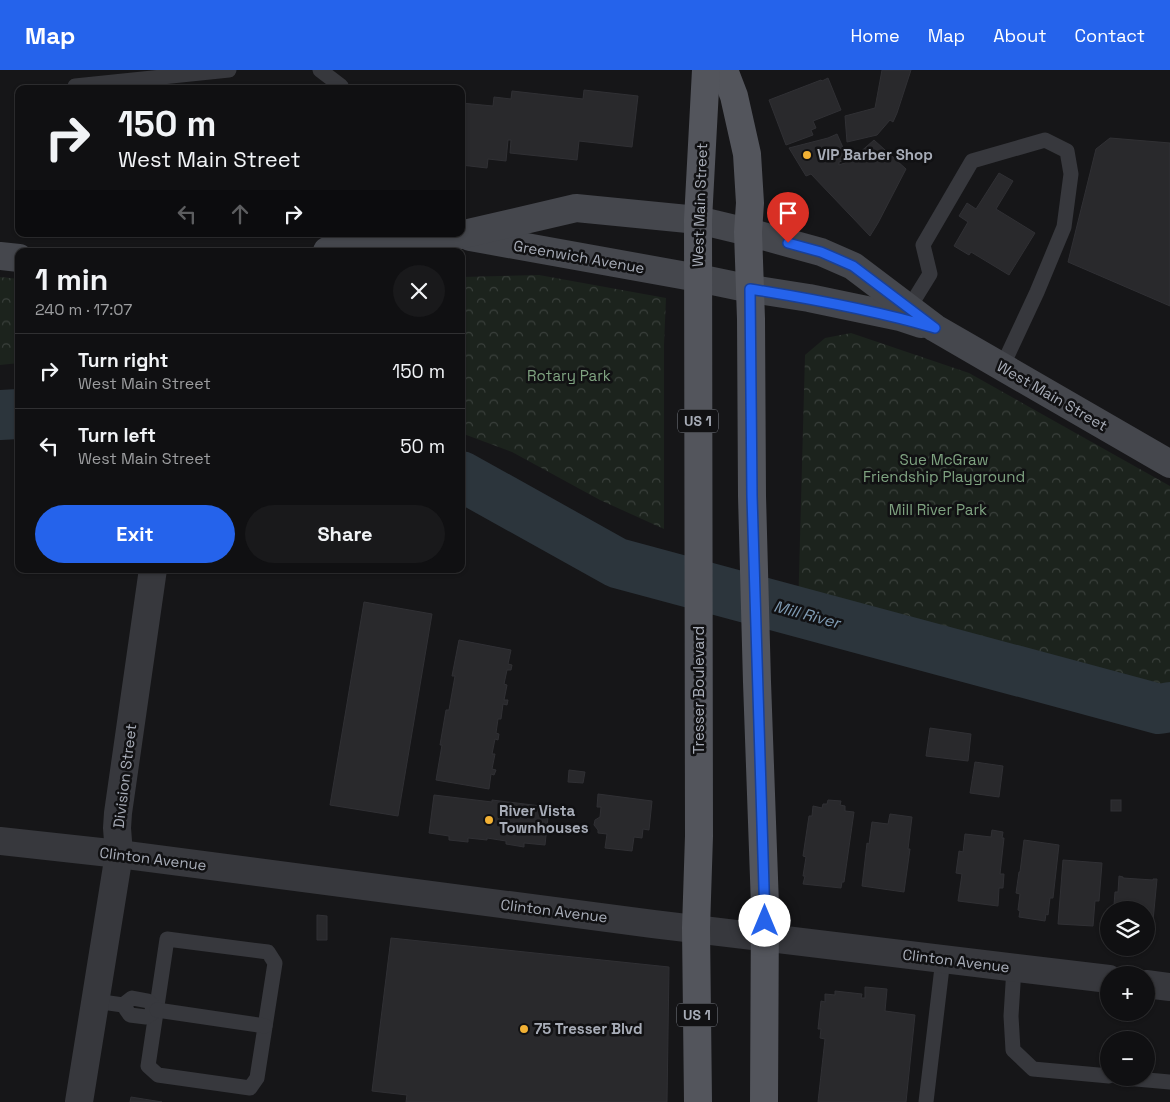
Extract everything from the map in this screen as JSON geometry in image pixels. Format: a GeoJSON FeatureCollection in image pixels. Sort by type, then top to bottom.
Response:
{"type":"FeatureCollection","features":[{"type":"Feature","properties":{"kind":"main road","name":"West Main Street"},"geometry":{"type":"LineString","coordinates":[[706,70],[698,220],[698,278],[900,317],[935,328]]}},
{"type":"Feature","properties":{"kind":"main road"},"geometry":{"type":"LineString","coordinates":[[724,70],[734,96],[747,154],[750,203],[748,232],[752,496],[765,906],[764,1102]]}},
{"type":"Feature","properties":{"kind":"main road","name":"Greenwich Avenue"},"geometry":{"type":"LineString","coordinates":[[465,234],[576,208],[698,220],[748,232]]}},
{"type":"Feature","properties":{"kind":"main road","name":"West Main Street"},"geometry":{"type":"LineString","coordinates":[[748,232],[821,252],[853,266],[935,328],[1170,464]]}},
{"type":"Feature","properties":{"kind":"main road","name":"Greenwich Avenue"},"geometry":{"type":"LineString","coordinates":[[465,236],[698,278]]}},
{"type":"Feature","properties":{"kind":"main road","name":"Greenwich Avenue"},"geometry":{"type":"LineString","coordinates":[[343,244],[434,237]]}},
{"type":"Feature","properties":{"kind":"main road"},"geometry":{"type":"LineString","coordinates":[[0,256],[15,258]]}},
{"type":"Feature","properties":{"kind":"main road","name":"Tresser Boulevard"},"geometry":{"type":"LineString","coordinates":[[698,278],[699,836],[696,928],[698,1102]]}},
{"type":"Feature","properties":{"kind":"street","name":"Division Street"},"geometry":{"type":"LineString","coordinates":[[79,1102],[119,854],[118,813],[152,573]]}},
{"type":"Feature","properties":{"kind":"street","name":"Clinton Avenue"},"geometry":{"type":"LineString","coordinates":[[0,841],[119,854],[1100,978]]}},
{"type":"Feature","properties":{"kind":"street"},"geometry":{"type":"LineString","coordinates":[[1155,985],[1170,987]]}},
{"type":"Feature","properties":{"kind":"lane"},"geometry":{"type":"LineString","coordinates":[[85,85],[229,70]]}},
{"type":"Feature","properties":{"kind":"lane"},"geometry":{"type":"LineString","coordinates":[[320,70],[340,85]]}},
{"type":"Feature","properties":{"kind":"lane"},"geometry":{"type":"LineString","coordinates":[[908,308],[930,274],[923,245],[972,161],[1045,140],[1068,151],[1071,174],[1064,227],[1037,292],[1002,367]]}},
{"type":"Feature","properties":{"kind":"lane"},"geometry":{"type":"LineString","coordinates":[[168,939],[268,952],[275,963],[257,1078],[250,1088],[158,1075],[148,1066],[157,1010],[168,939]]}},
{"type":"Feature","properties":{"kind":"lane"},"geometry":{"type":"LineString","coordinates":[[926,1102],[943,959]]}},
{"type":"Feature","properties":{"kind":"lane"},"geometry":{"type":"LineString","coordinates":[[1014,968],[1011,1016],[1013,1050],[1033,1069],[1100,1075]]}},
{"type":"Feature","properties":{"kind":"lane"},"geometry":{"type":"LineString","coordinates":[[96,1001],[123,1006],[130,1015],[146,1018],[157,1010],[266,1026]]}},
{"type":"Feature","properties":{"kind":"lane"},"geometry":{"type":"LineString","coordinates":[[1155,1081],[1170,1082]]}},
{"type":"Feature","properties":{"kind":"green space","name":"Rotary Park"},"geometry":{"type":"Polygon","coordinates":[[[539,275],[666,298],[664,345],[664,529],[600,500],[512,452],[465,434],[465,277],[539,275]]]}},
{"type":"Feature","properties":{"kind":"green space"},"geometry":{"type":"Polygon","coordinates":[[[0,277],[15,279],[15,363],[0,365],[0,277]]]}},
{"type":"Feature","properties":{"kind":"green space","name":"Mill River Park"},"geometry":{"type":"Polygon","coordinates":[[[851,333],[969,373],[1170,486],[1170,707],[1159,709],[798,612],[805,355],[825,338],[851,333]]]}},
{"type":"Feature","properties":{"kind":"building"},"geometry":{"type":"Polygon","coordinates":[[[882,70],[911,70],[893,122],[890,120],[877,135],[847,142],[845,116],[875,108],[882,70]]]}},
{"type":"Feature","properties":{"kind":"building"},"geometry":{"type":"Polygon","coordinates":[[[828,78],[841,110],[813,121],[816,128],[811,130],[813,135],[786,145],[769,100],[828,78]]]}},
{"type":"Feature","properties":{"kind":"building"},"geometry":{"type":"Polygon","coordinates":[[[584,90],[638,96],[632,147],[579,141],[577,160],[510,153],[511,140],[508,140],[506,161],[488,159],[487,168],[465,165],[465,103],[493,106],[494,97],[511,99],[512,91],[583,99],[584,90]]]}},
{"type":"Feature","properties":{"kind":"building"},"geometry":{"type":"Polygon","coordinates":[[[837,134],[848,159],[839,162],[839,165],[850,161],[874,140],[906,169],[870,236],[811,174],[806,176],[789,148],[837,134]]]}},
{"type":"Feature","properties":{"kind":"building"},"geometry":{"type":"Polygon","coordinates":[[[1110,138],[1170,143],[1170,306],[1068,262],[1096,149],[1110,138]]]}},
{"type":"Feature","properties":{"kind":"building"},"geometry":{"type":"Polygon","coordinates":[[[999,173],[1013,181],[996,209],[1035,233],[1009,275],[971,252],[969,255],[954,246],[968,222],[959,216],[967,203],[976,209],[999,173]]]}},
{"type":"Feature","properties":{"kind":"building"},"geometry":{"type":"Polygon","coordinates":[[[364,602],[432,614],[398,816],[330,805],[364,602]]]}},
{"type":"Feature","properties":{"kind":"building"},"geometry":{"type":"Polygon","coordinates":[[[459,640],[511,650],[508,664],[512,665],[511,670],[507,670],[504,684],[507,685],[504,700],[508,700],[507,705],[503,704],[501,719],[498,719],[496,733],[499,734],[498,740],[495,739],[492,754],[495,754],[492,769],[496,770],[494,775],[491,774],[489,789],[436,780],[446,710],[449,710],[455,676],[452,676],[459,640]]]}},
{"type":"Feature","properties":{"kind":"building"},"geometry":{"type":"Polygon","coordinates":[[[930,728],[971,734],[968,761],[926,756],[930,728]]]}},
{"type":"Feature","properties":{"kind":"building"},"geometry":{"type":"Polygon","coordinates":[[[975,762],[1003,766],[999,797],[970,793],[975,762]]]}},
{"type":"Feature","properties":{"kind":"building"},"geometry":{"type":"Polygon","coordinates":[[[569,770],[585,772],[583,783],[568,782],[569,770]]]}},
{"type":"Feature","properties":{"kind":"building"},"geometry":{"type":"Polygon","coordinates":[[[598,794],[652,801],[649,830],[643,829],[642,838],[634,837],[632,851],[605,848],[607,834],[598,833],[594,825],[595,820],[600,817],[601,807],[597,807],[598,794]]]}},
{"type":"Feature","properties":{"kind":"building","name":"River Vista Townhouses"},"geometry":{"type":"Polygon","coordinates":[[[434,795],[549,807],[545,845],[524,843],[524,847],[506,844],[506,841],[487,838],[487,840],[468,838],[468,842],[449,840],[449,836],[429,833],[434,795]]]}},
{"type":"Feature","properties":{"kind":"building"},"geometry":{"type":"Polygon","coordinates":[[[828,800],[841,801],[840,805],[845,806],[845,811],[854,812],[844,882],[842,882],[841,888],[803,884],[806,857],[803,856],[809,816],[812,816],[813,806],[822,808],[823,804],[827,804],[828,800]]]}},
{"type":"Feature","properties":{"kind":"building"},"geometry":{"type":"Polygon","coordinates":[[[1111,800],[1121,800],[1121,811],[1111,811],[1111,800]]]}},
{"type":"Feature","properties":{"kind":"building"},"geometry":{"type":"Polygon","coordinates":[[[890,814],[912,817],[904,892],[862,886],[867,843],[869,844],[872,822],[888,824],[890,814]]]}},
{"type":"Feature","properties":{"kind":"building"},"geometry":{"type":"Polygon","coordinates":[[[992,830],[1003,832],[1002,838],[1004,838],[1000,874],[1004,874],[1003,888],[999,888],[998,906],[958,901],[962,874],[956,873],[959,851],[963,852],[965,834],[991,837],[992,830]]]}},
{"type":"Feature","properties":{"kind":"building"},"geometry":{"type":"Polygon","coordinates":[[[1024,840],[1059,845],[1053,898],[1050,898],[1048,915],[1046,914],[1045,921],[1019,917],[1020,894],[1016,893],[1024,840]]]}},
{"type":"Feature","properties":{"kind":"building"},"geometry":{"type":"Polygon","coordinates":[[[1063,860],[1102,863],[1099,901],[1095,901],[1093,926],[1058,924],[1063,860]]]}},
{"type":"Feature","properties":{"kind":"building"},"geometry":{"type":"Polygon","coordinates":[[[1119,876],[1123,878],[1157,879],[1155,901],[1114,901],[1115,892],[1118,892],[1119,876]]]}},
{"type":"Feature","properties":{"kind":"building"},"geometry":{"type":"Polygon","coordinates":[[[317,915],[327,916],[327,940],[317,940],[317,915]]]}},
{"type":"Feature","properties":{"kind":"building","name":"75 Tresser Blvd"},"geometry":{"type":"Polygon","coordinates":[[[391,938],[669,967],[667,1102],[406,1102],[407,1095],[372,1091],[391,938]]]}},
{"type":"Feature","properties":{"kind":"building"},"geometry":{"type":"Polygon","coordinates":[[[865,987],[887,989],[885,1011],[915,1015],[906,1102],[818,1102],[825,1039],[820,1038],[821,1029],[818,1029],[821,1001],[825,1002],[825,994],[835,995],[835,991],[862,994],[861,998],[865,998],[865,987]]]}},
{"type":"Feature","properties":{"kind":"building"},"geometry":{"type":"Polygon","coordinates":[[[131,1097],[162,1102],[130,1102],[131,1097]]]}},
{"type":"Feature","properties":{"kind":"waterway","name":"Mill River"},"geometry":{"type":"LineString","coordinates":[[0,415],[15,414]]}},
{"type":"Feature","properties":{"kind":"waterway","name":"Mill River"},"geometry":{"type":"LineString","coordinates":[[465,478],[617,563],[1159,709],[1170,707]]}},
{"type":"Feature","properties":{"kind":"place","name":"VIP Barber Shop"},"geometry":{"type":"Point","coordinates":[807,155]}},
{"type":"Feature","properties":{"kind":"place","name":"River Vista Townhouses"},"geometry":{"type":"Point","coordinates":[489,820]}},
{"type":"Feature","properties":{"kind":"place","name":"75 Tresser Blvd"},"geometry":{"type":"Point","coordinates":[524,1029]}},
{"type":"Feature","properties":{"kind":"route"},"geometry":{"type":"LineString","coordinates":[[765,921],[752,496],[750,289],[809,298],[900,317],[935,328],[853,266],[821,252],[788,243]]}},
{"type":"Feature","properties":{"kind":"park label","name":"Sue McGraw Friendship Playground"},"geometry":{"type":"Point","coordinates":[944,468]}}]}
